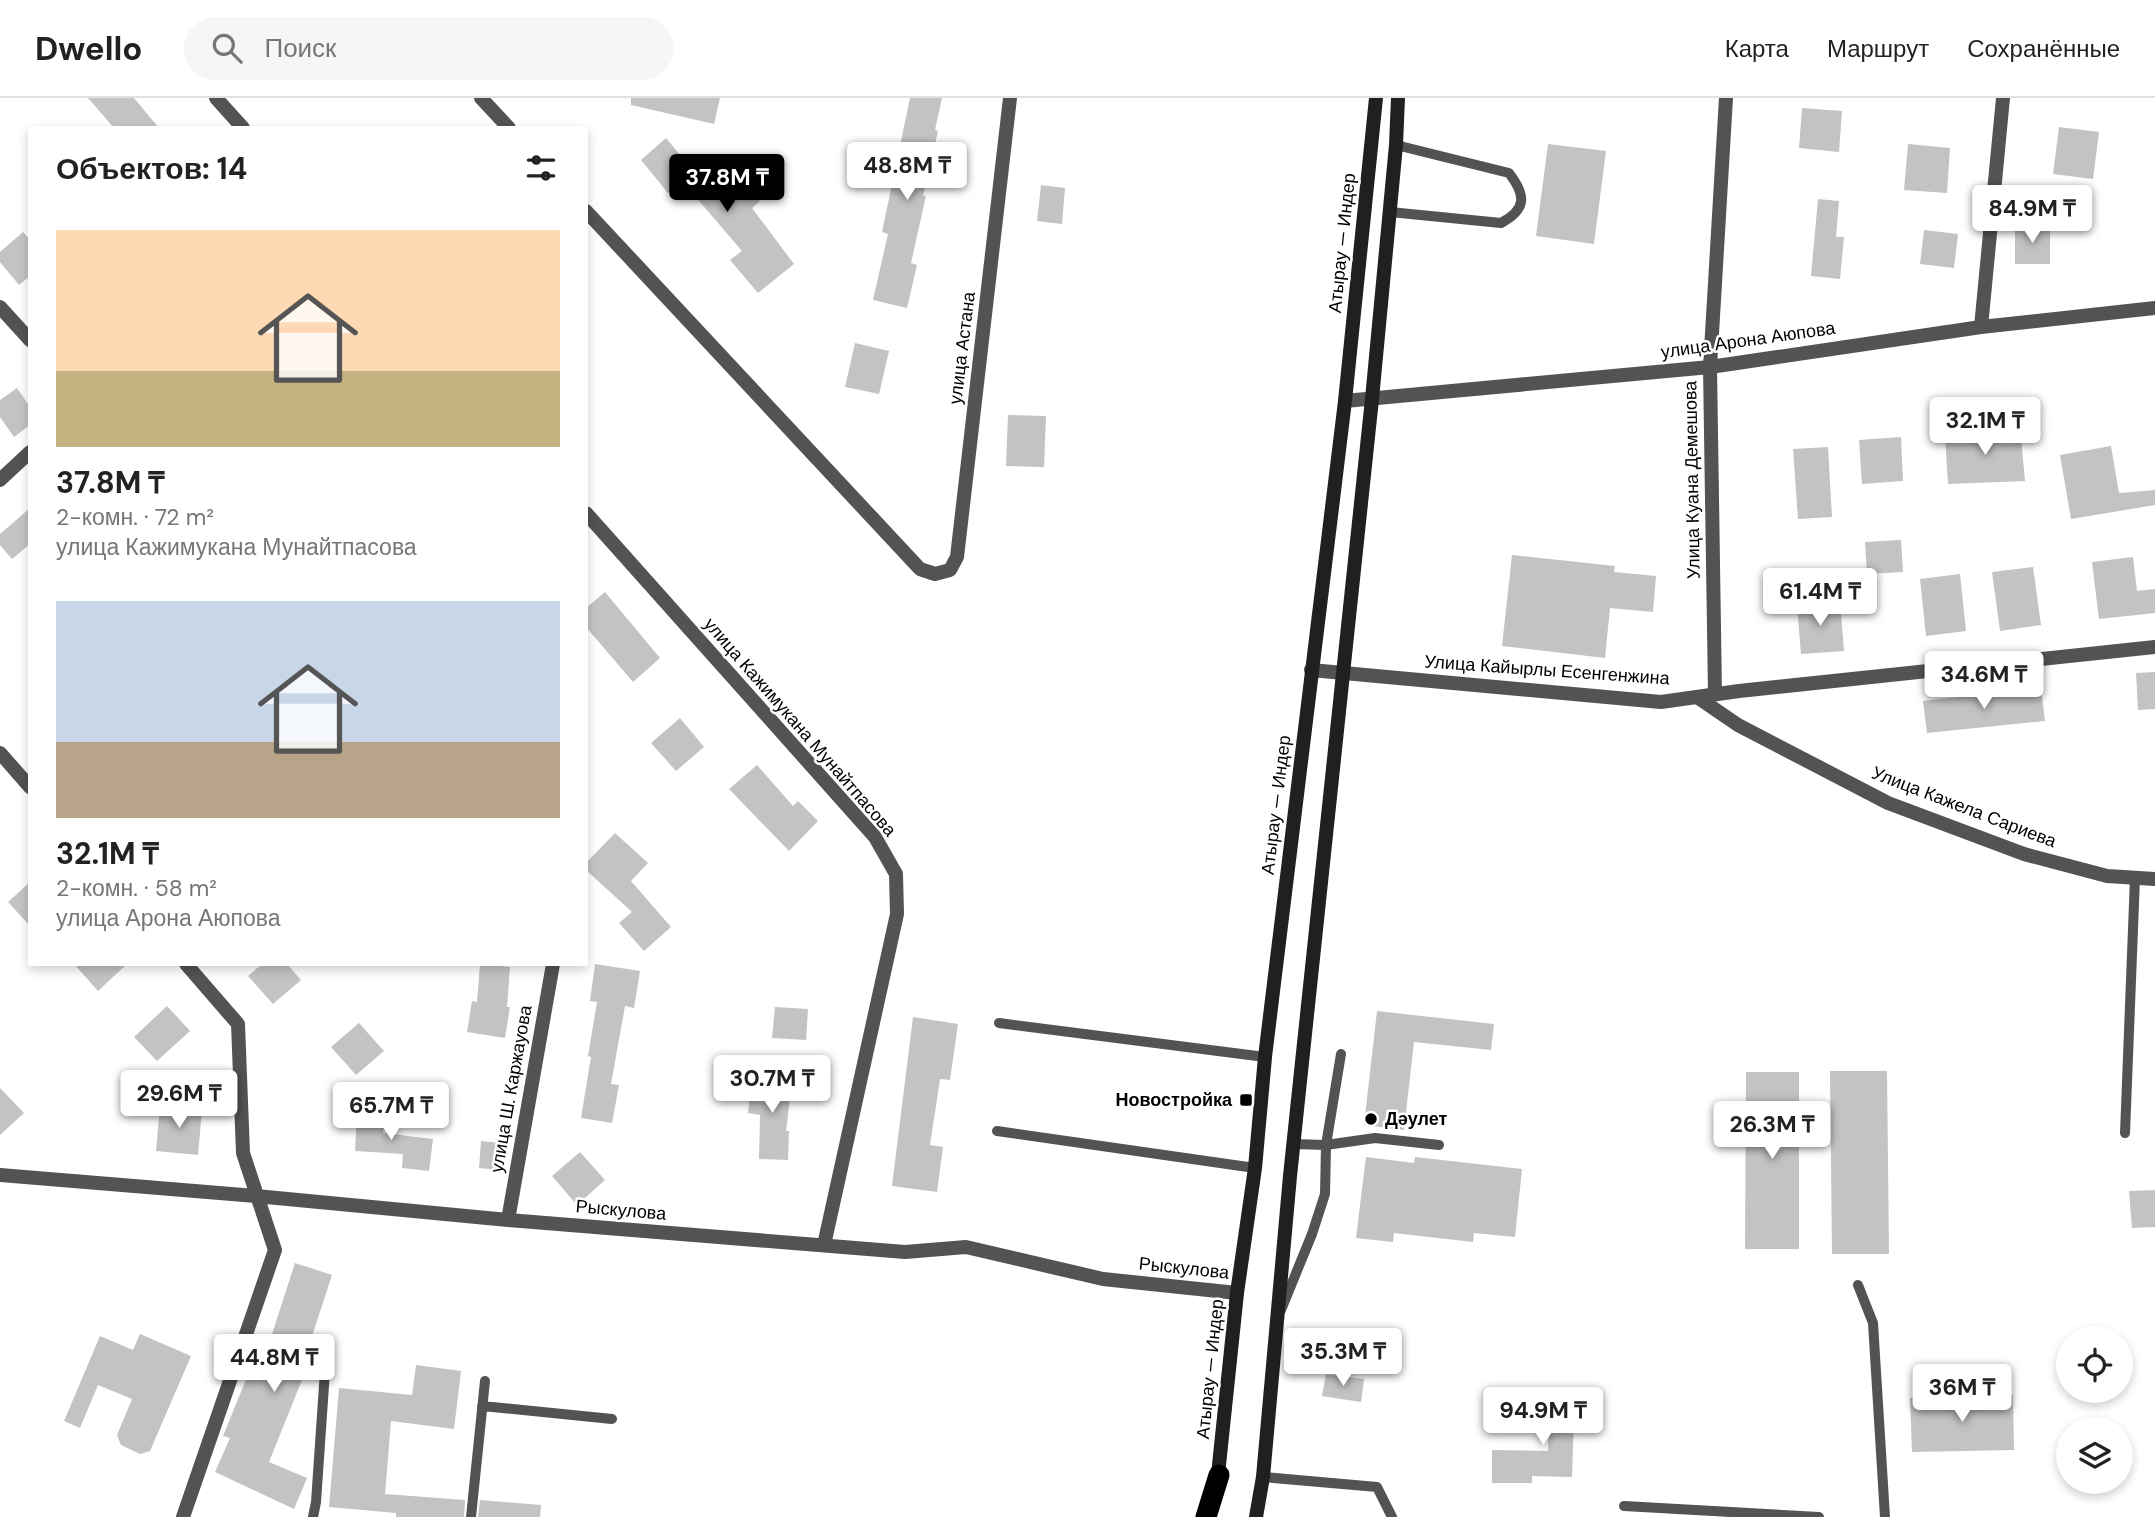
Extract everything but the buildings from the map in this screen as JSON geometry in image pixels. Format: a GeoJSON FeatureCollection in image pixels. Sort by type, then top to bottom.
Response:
{"type":"FeatureCollection","features":[{"type":"Feature","properties":{"kind":"highway"},"geometry":{"type":"LineString","coordinates":[[1206,1517],[1219,1475]]}},
{"type":"Feature","properties":{"kind":"main road","name":"Атырау — Индер"},"geometry":{"type":"LineString","coordinates":[[1213,1517],[1237,1293],[1255,1168],[1265,1057],[1345,401],[1376,98]]}},
{"type":"Feature","properties":{"kind":"main road"},"geometry":{"type":"LineString","coordinates":[[1256,1517],[1263,1477],[1294,1144],[1345,673],[1390,212],[1398,98]]}},
{"type":"Feature","properties":{"kind":"street"},"geometry":{"type":"LineString","coordinates":[[216,98],[241,126]]}},
{"type":"Feature","properties":{"kind":"street"},"geometry":{"type":"LineString","coordinates":[[481,98],[507,126]]}},
{"type":"Feature","properties":{"kind":"street","name":"улица Астана"},"geometry":{"type":"LineString","coordinates":[[588,213],[920,569],[935,574],[950,570],[957,557],[1010,98]]}},
{"type":"Feature","properties":{"kind":"street","name":"Улица Куана Демешова"},"geometry":{"type":"LineString","coordinates":[[1715,694],[1710,367],[1726,98]]}},
{"type":"Feature","properties":{"kind":"street"},"geometry":{"type":"LineString","coordinates":[[1981,327],[2003,98]]}},
{"type":"Feature","properties":{"kind":"street"},"geometry":{"type":"LineString","coordinates":[[0,307],[28,338]]}},
{"type":"Feature","properties":{"kind":"street","name":"улица Арона Аюпова"},"geometry":{"type":"LineString","coordinates":[[1345,401],[1710,367],[1981,327],[2155,308]]}},
{"type":"Feature","properties":{"kind":"street"},"geometry":{"type":"LineString","coordinates":[[0,481],[28,454]]}},
{"type":"Feature","properties":{"kind":"street","name":"улица Кажимукана Мунайтпасова"},"geometry":{"type":"LineString","coordinates":[[588,515],[874,837],[896,874],[897,914],[824,1245]]}},
{"type":"Feature","properties":{"kind":"street","name":"Улица Кайырлы Есенгенжина"},"geometry":{"type":"LineString","coordinates":[[1311,670],[1661,702],[2155,647]]}},
{"type":"Feature","properties":{"kind":"street","name":"Улица Кажела Сариева"},"geometry":{"type":"LineString","coordinates":[[1697,697],[1738,725],[1888,803],[2024,854],[2107,876],[2155,879]]}},
{"type":"Feature","properties":{"kind":"street"},"geometry":{"type":"LineString","coordinates":[[0,753],[28,785]]}},
{"type":"Feature","properties":{"kind":"street"},"geometry":{"type":"LineString","coordinates":[[183,1517],[275,1250],[243,1153],[238,1024],[188,966]]}},
{"type":"Feature","properties":{"kind":"street","name":"улица Ш. Каржауова"},"geometry":{"type":"LineString","coordinates":[[508,1220],[553,966]]}},
{"type":"Feature","properties":{"kind":"street","name":"Рыскулова"},"geometry":{"type":"LineString","coordinates":[[0,1175],[824,1245],[905,1251],[966,1247],[1103,1279],[1237,1293]]}},
{"type":"Feature","properties":{"kind":"lane"},"geometry":{"type":"LineString","coordinates":[[1390,212],[1501,223],[1514,216],[1521,202],[1521,188],[1510,173],[1396,145]]}},
{"type":"Feature","properties":{"kind":"lane"},"geometry":{"type":"LineString","coordinates":[[2125,1133],[2135,878]]}},
{"type":"Feature","properties":{"kind":"lane"},"geometry":{"type":"LineString","coordinates":[[999,1023],[1265,1057]]}},
{"type":"Feature","properties":{"kind":"lane"},"geometry":{"type":"LineString","coordinates":[[1278,1318],[1325,1194],[1326,1146],[1341,1054]]}},
{"type":"Feature","properties":{"kind":"lane"},"geometry":{"type":"LineString","coordinates":[[997,1131],[1255,1168]]}},
{"type":"Feature","properties":{"kind":"lane"},"geometry":{"type":"LineString","coordinates":[[1294,1144],[1326,1146],[1376,1138],[1439,1145]]}},
{"type":"Feature","properties":{"kind":"lane"},"geometry":{"type":"LineString","coordinates":[[1858,1285],[1873,1322],[1885,1517]]}},
{"type":"Feature","properties":{"kind":"lane"},"geometry":{"type":"LineString","coordinates":[[313,1517],[327,1342]]}},
{"type":"Feature","properties":{"kind":"lane"},"geometry":{"type":"LineString","coordinates":[[471,1517],[485,1381]]}},
{"type":"Feature","properties":{"kind":"lane"},"geometry":{"type":"LineString","coordinates":[[482,1406],[612,1419]]}},
{"type":"Feature","properties":{"kind":"lane"},"geometry":{"type":"LineString","coordinates":[[1263,1477],[1377,1487],[1391,1517]]}},
{"type":"Feature","properties":{"kind":"lane"},"geometry":{"type":"LineString","coordinates":[[1624,1506],[1819,1517]]}},
{"type":"Feature","properties":{"kind":"place","name":"Новостройка"},"geometry":{"type":"Point","coordinates":[1246,1100]}},
{"type":"Feature","properties":{"kind":"place","name":"Дәулет"},"geometry":{"type":"Point","coordinates":[1371,1119]}}]}
